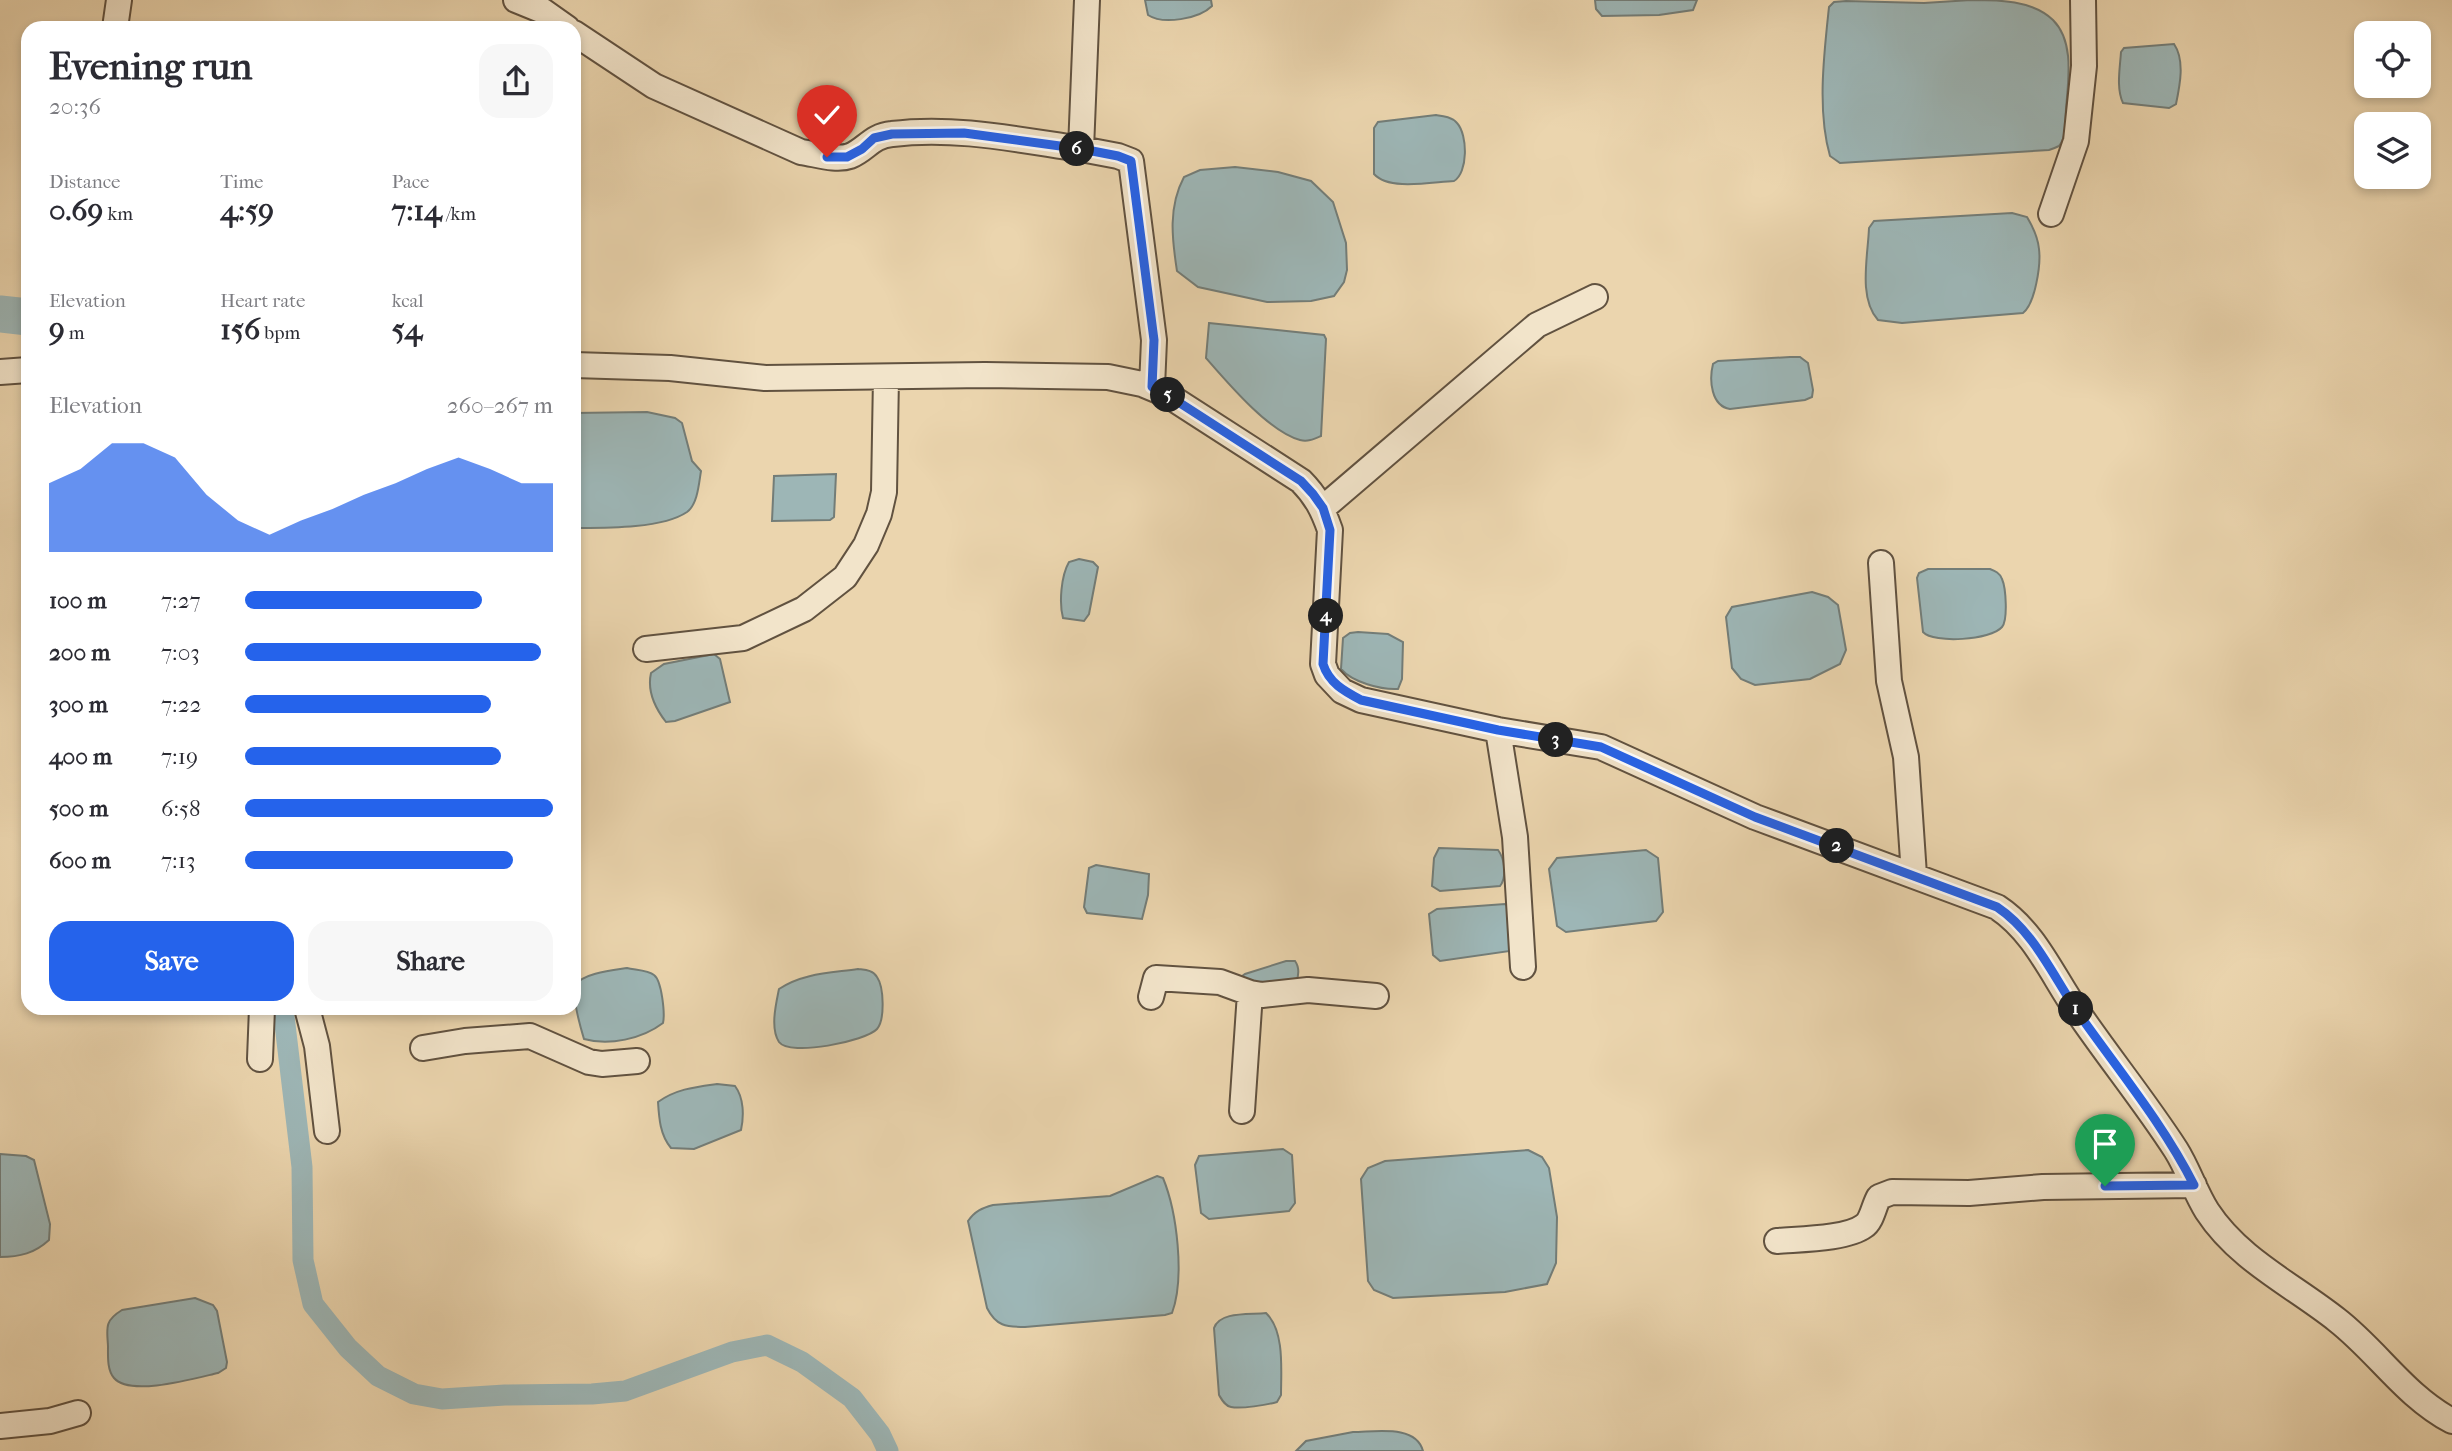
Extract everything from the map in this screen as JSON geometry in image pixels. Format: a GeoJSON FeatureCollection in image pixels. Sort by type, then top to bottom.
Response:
{"type":"FeatureCollection","features":[{"type":"Feature","properties":{"kind":"street"},"geometry":{"type":"LineString","coordinates":[[116,21],[119,0]]}},
{"type":"Feature","properties":{"kind":"street"},"geometry":{"type":"LineString","coordinates":[[516,0],[543,11],[557,21]]}},
{"type":"Feature","properties":{"kind":"street"},"geometry":{"type":"LineString","coordinates":[[1082,149],[1087,0]]}},
{"type":"Feature","properties":{"kind":"street"},"geometry":{"type":"LineString","coordinates":[[2051,214],[2076,141],[2084,66],[2083,0]]}},
{"type":"Feature","properties":{"kind":"street"},"geometry":{"type":"LineString","coordinates":[[581,38],[654,86],[801,152],[827,157],[847,157],[874,138],[892,134],[976,134],[1082,149],[1131,161],[1154,340],[1152,387]]}},
{"type":"Feature","properties":{"kind":"street"},"geometry":{"type":"LineString","coordinates":[[1323,508],[1537,325],[1595,297]]}},
{"type":"Feature","properties":{"kind":"street"},"geometry":{"type":"LineString","coordinates":[[581,365],[670,368],[765,378],[985,375],[1108,377],[1152,387],[1166,394],[1301,481],[1323,508],[1330,530],[1323,664],[1327,675],[1342,691],[1361,700],[1498,730],[1601,747],[1755,817],[1997,907],[2011,916],[2027,933],[2076,1010],[2143,1100],[2177,1152],[2206,1210],[2234,1244],[2336,1319],[2358,1338],[2404,1388],[2452,1421]]}},
{"type":"Feature","properties":{"kind":"street"},"geometry":{"type":"LineString","coordinates":[[0,372],[21,370]]}},
{"type":"Feature","properties":{"kind":"street"},"geometry":{"type":"LineString","coordinates":[[646,649],[743,638],[804,609],[845,577],[866,545],[879,514],[884,492],[886,377]]}},
{"type":"Feature","properties":{"kind":"street"},"geometry":{"type":"LineString","coordinates":[[1881,563],[1889,681],[1906,757],[1914,875]]}},
{"type":"Feature","properties":{"kind":"street"},"geometry":{"type":"LineString","coordinates":[[1498,730],[1516,837],[1523,967]]}},
{"type":"Feature","properties":{"kind":"street"},"geometry":{"type":"LineString","coordinates":[[1152,997],[1156,978],[1220,982],[1262,995],[1308,990],[1376,996]]}},
{"type":"Feature","properties":{"kind":"street"},"geometry":{"type":"LineString","coordinates":[[1241,1111],[1250,993]]}},
{"type":"Feature","properties":{"kind":"street"},"geometry":{"type":"LineString","coordinates":[[260,1059],[262,1015]]}},
{"type":"Feature","properties":{"kind":"street"},"geometry":{"type":"LineString","coordinates":[[309,1015],[317,1046],[327,1131]]}},
{"type":"Feature","properties":{"kind":"street"},"geometry":{"type":"LineString","coordinates":[[424,1048],[465,1041],[530,1036],[589,1062],[602,1064],[637,1061]]}},
{"type":"Feature","properties":{"kind":"street"},"geometry":{"type":"LineString","coordinates":[[1777,1241],[1844,1234],[1858,1229],[1869,1221],[1879,1197],[1892,1192],[2194,1185]]}},
{"type":"Feature","properties":{"kind":"street"},"geometry":{"type":"LineString","coordinates":[[0,1426],[50,1421],[78,1413]]}},
{"type":"Feature","properties":{"kind":"water"},"geometry":{"type":"Polygon","coordinates":[[[1145,0],[1211,0],[1212,6],[1190,17],[1162,20],[1148,15],[1145,0]]]}},
{"type":"Feature","properties":{"kind":"water"},"geometry":{"type":"Polygon","coordinates":[[[1595,0],[1697,0],[1693,10],[1659,15],[1602,16],[1596,9],[1595,0]]]}},
{"type":"Feature","properties":{"kind":"water"},"geometry":{"type":"Polygon","coordinates":[[[1846,1],[1924,3],[2004,1],[2035,8],[2045,13],[2060,29],[2065,39],[2069,74],[2064,133],[2059,146],[2049,150],[1840,163],[1830,156],[1823,101],[1829,7],[1834,2],[1846,1]]]}},
{"type":"Feature","properties":{"kind":"water"},"geometry":{"type":"Polygon","coordinates":[[[2174,44],[2181,65],[2176,104],[2169,108],[2123,103],[2119,78],[2121,52],[2124,48],[2174,44]]]}},
{"type":"Feature","properties":{"kind":"water"},"geometry":{"type":"Polygon","coordinates":[[[1436,115],[1453,119],[1461,129],[1465,154],[1459,177],[1454,181],[1400,184],[1381,179],[1374,174],[1374,128],[1378,122],[1436,115]]]}},
{"type":"Feature","properties":{"kind":"water"},"geometry":{"type":"Polygon","coordinates":[[[1235,167],[1278,172],[1311,181],[1333,202],[1346,243],[1347,270],[1344,282],[1334,296],[1311,301],[1267,302],[1198,287],[1177,271],[1173,211],[1184,177],[1200,170],[1235,167]]]}},
{"type":"Feature","properties":{"kind":"water"},"geometry":{"type":"Polygon","coordinates":[[[2012,213],[2027,217],[2039,249],[2036,284],[2031,301],[2023,313],[1902,323],[1878,320],[1872,311],[1866,289],[1869,228],[1874,221],[2012,213]]]}},
{"type":"Feature","properties":{"kind":"water"},"geometry":{"type":"Polygon","coordinates":[[[1209,323],[1324,335],[1326,339],[1321,436],[1306,441],[1288,435],[1249,405],[1206,358],[1209,323]]]}},
{"type":"Feature","properties":{"kind":"water"},"geometry":{"type":"Polygon","coordinates":[[[1800,357],[1808,363],[1812,397],[1730,409],[1715,398],[1712,370],[1713,364],[1718,361],[1800,357]]]}},
{"type":"Feature","properties":{"kind":"water"},"geometry":{"type":"Polygon","coordinates":[[[647,412],[675,418],[682,423],[692,461],[701,471],[691,508],[676,518],[648,525],[581,528],[581,413],[647,412]]]}},
{"type":"Feature","properties":{"kind":"water"},"geometry":{"type":"Polygon","coordinates":[[[836,474],[834,517],[830,520],[772,521],[774,476],[836,474]]]}},
{"type":"Feature","properties":{"kind":"water"},"geometry":{"type":"Polygon","coordinates":[[[1079,559],[1093,562],[1098,567],[1089,614],[1084,621],[1063,618],[1061,605],[1066,568],[1069,562],[1079,559]]]}},
{"type":"Feature","properties":{"kind":"water"},"geometry":{"type":"Polygon","coordinates":[[[1928,569],[1990,569],[1997,572],[2002,579],[2005,596],[2005,618],[2002,627],[1987,635],[1962,639],[1938,638],[1923,632],[1917,578],[1919,573],[1928,569]]]}},
{"type":"Feature","properties":{"kind":"water"},"geometry":{"type":"Polygon","coordinates":[[[1812,592],[1828,597],[1838,605],[1846,650],[1840,664],[1810,679],[1755,685],[1741,679],[1732,668],[1726,617],[1732,607],[1812,592]]]}},
{"type":"Feature","properties":{"kind":"water"},"geometry":{"type":"Polygon","coordinates":[[[1358,632],[1388,634],[1403,642],[1402,679],[1398,689],[1367,684],[1352,678],[1341,669],[1343,638],[1358,632]]]}},
{"type":"Feature","properties":{"kind":"water"},"geometry":{"type":"Polygon","coordinates":[[[714,654],[720,659],[730,702],[666,722],[653,699],[651,673],[664,664],[714,654]]]}},
{"type":"Feature","properties":{"kind":"water"},"geometry":{"type":"Polygon","coordinates":[[[1439,848],[1498,850],[1504,868],[1504,878],[1500,886],[1440,891],[1432,886],[1434,858],[1439,848]]]}},
{"type":"Feature","properties":{"kind":"water"},"geometry":{"type":"Polygon","coordinates":[[[1646,850],[1658,858],[1663,912],[1656,921],[1566,932],[1557,926],[1549,869],[1557,858],[1646,850]]]}},
{"type":"Feature","properties":{"kind":"water"},"geometry":{"type":"Polygon","coordinates":[[[1096,865],[1149,874],[1148,895],[1142,919],[1087,913],[1084,907],[1089,868],[1096,865]]]}},
{"type":"Feature","properties":{"kind":"water"},"geometry":{"type":"Polygon","coordinates":[[[1505,904],[1510,908],[1510,951],[1440,961],[1433,955],[1429,914],[1437,909],[1505,904]]]}},
{"type":"Feature","properties":{"kind":"water"},"geometry":{"type":"Polygon","coordinates":[[[1286,961],[1295,961],[1297,964],[1296,983],[1248,987],[1241,977],[1245,974],[1286,961]]]}},
{"type":"Feature","properties":{"kind":"water"},"geometry":{"type":"Polygon","coordinates":[[[627,968],[654,975],[662,998],[663,1023],[655,1029],[625,1040],[604,1042],[584,1039],[578,1015],[581,1015],[581,980],[607,971],[627,968]]]}},
{"type":"Feature","properties":{"kind":"water"},"geometry":{"type":"Polygon","coordinates":[[[858,969],[873,973],[879,982],[882,1011],[877,1029],[859,1038],[828,1046],[797,1048],[779,1042],[774,1023],[779,989],[807,977],[858,969]]]}},
{"type":"Feature","properties":{"kind":"water"},"geometry":{"type":"Polygon","coordinates":[[[717,1084],[735,1086],[738,1091],[743,1107],[741,1130],[694,1149],[671,1148],[662,1132],[658,1102],[679,1091],[717,1084]]]}},
{"type":"Feature","properties":{"kind":"water"},"geometry":{"type":"Polygon","coordinates":[[[1283,1149],[1292,1155],[1295,1203],[1289,1211],[1209,1219],[1201,1213],[1195,1165],[1199,1156],[1283,1149]]]}},
{"type":"Feature","properties":{"kind":"water"},"geometry":{"type":"Polygon","coordinates":[[[1528,1150],[1542,1157],[1549,1168],[1557,1217],[1556,1263],[1547,1284],[1505,1292],[1393,1298],[1374,1290],[1368,1281],[1361,1179],[1368,1168],[1385,1161],[1528,1150]]]}},
{"type":"Feature","properties":{"kind":"water"},"geometry":{"type":"Polygon","coordinates":[[[0,1154],[26,1156],[34,1160],[50,1224],[49,1240],[44,1244],[27,1253],[0,1257],[0,1154]]]}},
{"type":"Feature","properties":{"kind":"water"},"geometry":{"type":"Polygon","coordinates":[[[1157,1176],[1163,1178],[1168,1192],[1178,1245],[1178,1282],[1172,1313],[1025,1327],[1007,1326],[994,1319],[987,1308],[968,1221],[973,1215],[993,1205],[1110,1196],[1157,1176]]]}},
{"type":"Feature","properties":{"kind":"water"},"geometry":{"type":"Polygon","coordinates":[[[195,1298],[213,1305],[217,1311],[226,1368],[218,1373],[164,1385],[134,1386],[114,1378],[109,1367],[107,1334],[112,1318],[122,1310],[195,1298]]]}},
{"type":"Feature","properties":{"kind":"water"},"geometry":{"type":"Polygon","coordinates":[[[1266,1313],[1279,1341],[1281,1395],[1277,1402],[1273,1403],[1247,1407],[1229,1406],[1219,1395],[1214,1328],[1229,1316],[1266,1313]]]}},
{"type":"Feature","properties":{"kind":"water"},"geometry":{"type":"Polygon","coordinates":[[[1353,1432],[1404,1433],[1419,1442],[1423,1451],[1296,1451],[1306,1441],[1353,1432]]]}},
{"type":"Feature","properties":{"kind":"waterway"},"geometry":{"type":"LineString","coordinates":[[0,314],[21,316]]}},
{"type":"Feature","properties":{"kind":"waterway"},"geometry":{"type":"LineString","coordinates":[[284,1015],[302,1167],[303,1260],[313,1304],[348,1348],[378,1376],[414,1394],[442,1399],[592,1394],[625,1391],[732,1352],[767,1345],[802,1362],[852,1398],[880,1434],[888,1451]]}},
{"type":"Feature","properties":{"kind":"route"},"geometry":{"type":"LineString","coordinates":[[827,157],[847,157],[874,138],[892,134],[964,133],[1082,149],[1131,161],[1154,340],[1152,387],[1276,463],[1301,481],[1323,508],[1330,530],[1330,562],[1323,664],[1327,675],[1342,691],[1361,700],[1434,717],[1601,747],[1755,817],[1976,898],[2011,916],[2027,933],[2076,1010],[2143,1100],[2177,1152],[2194,1185],[2105,1186]]}}]}
